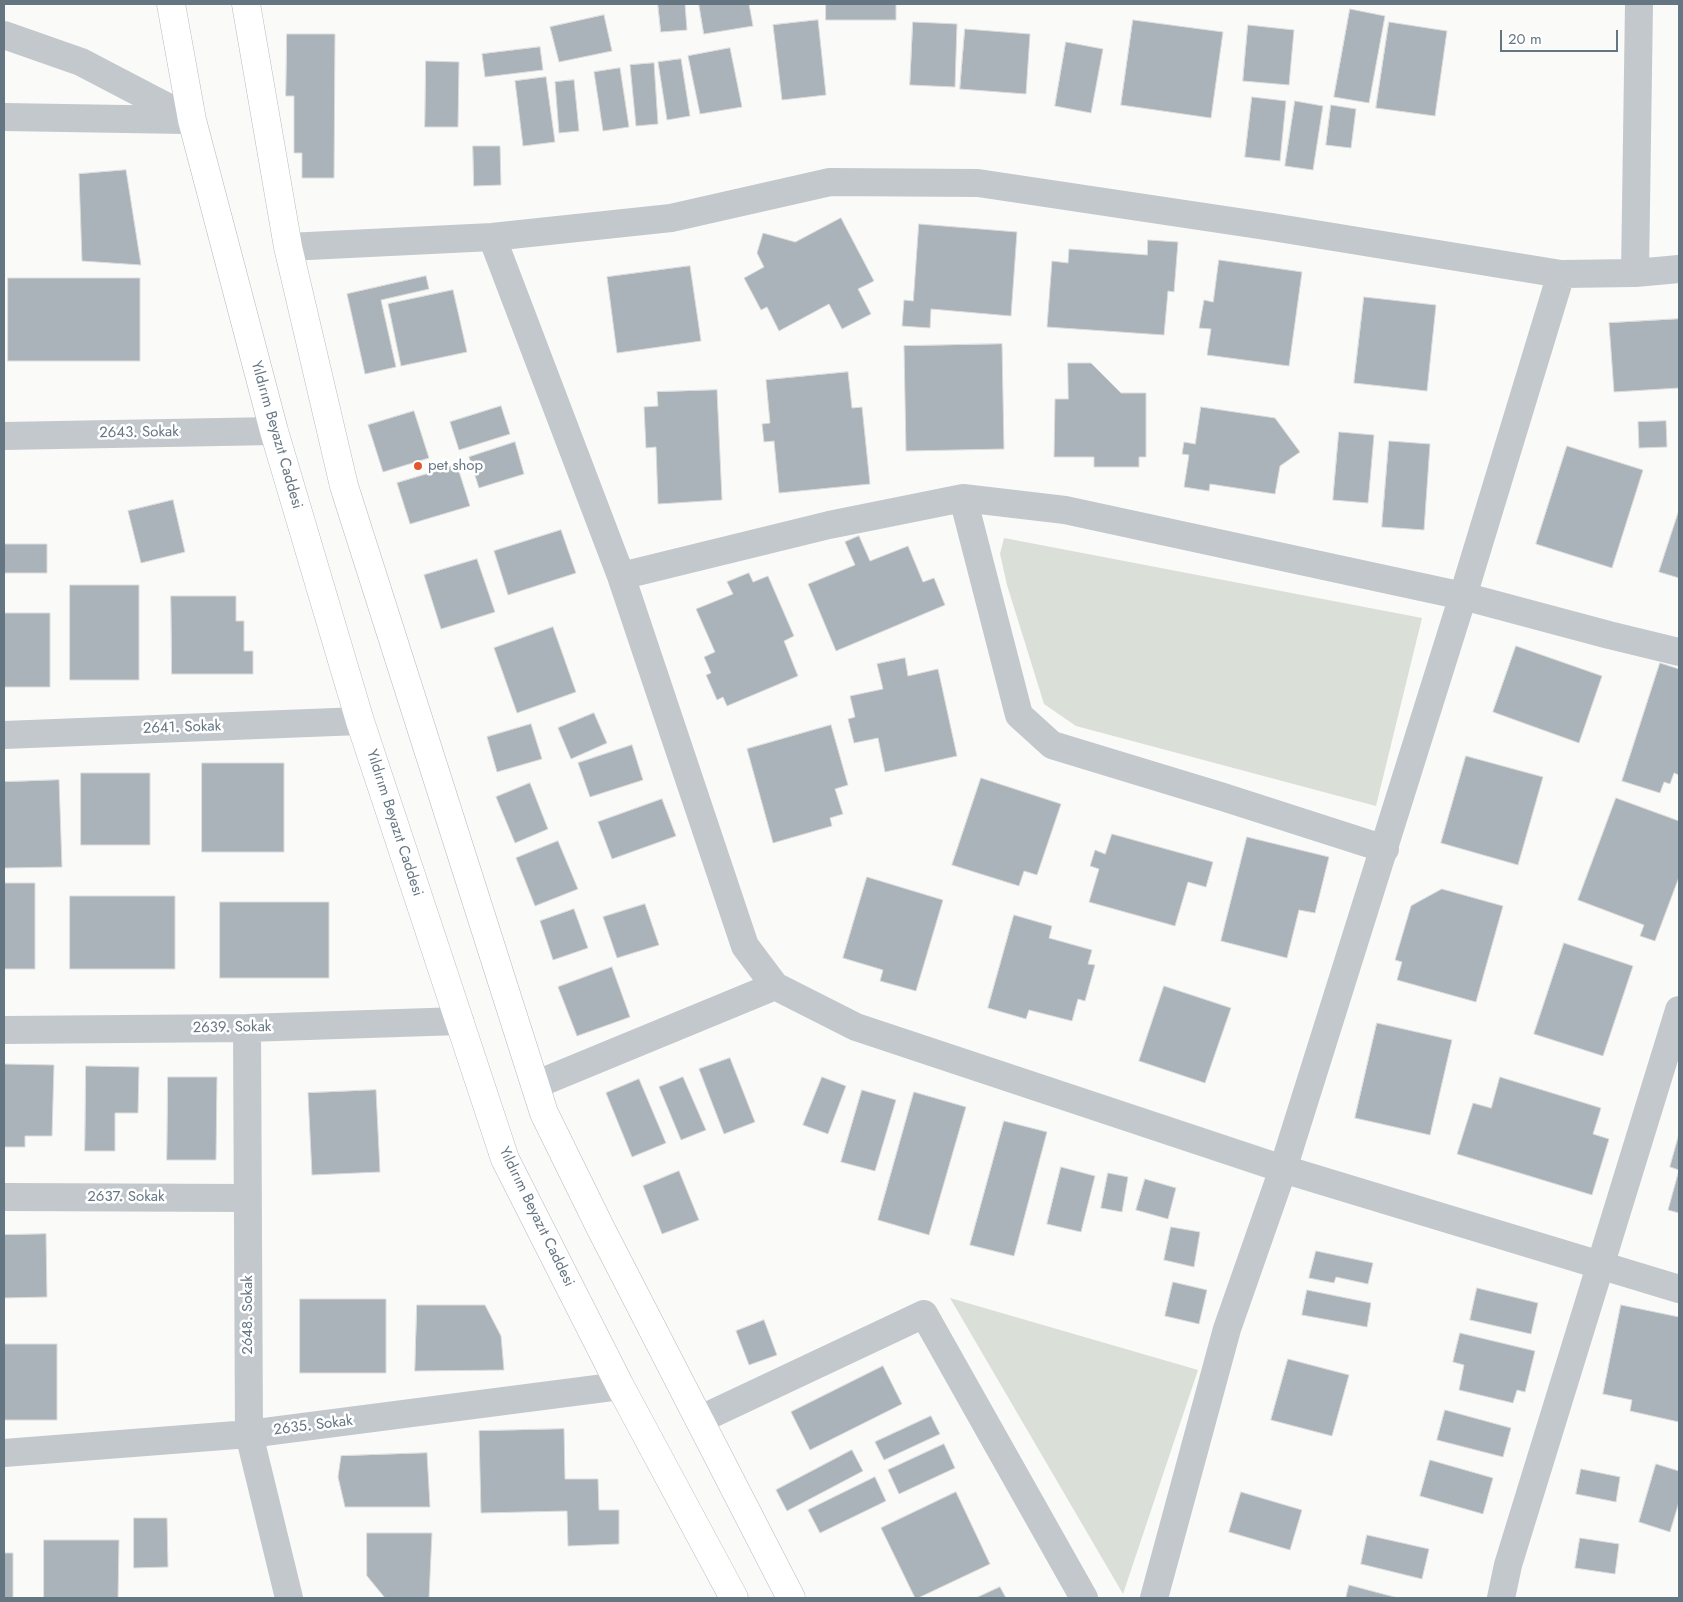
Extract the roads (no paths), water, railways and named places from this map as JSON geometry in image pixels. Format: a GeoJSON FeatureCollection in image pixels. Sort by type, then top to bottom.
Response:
{"type":"FeatureCollection","features":[{"type":"Feature","properties":{"kind":"main road","name":"Yıldırım Beyazıt Caddesi"},"geometry":{"type":"LineString","coordinates":[[171,4],[192,120],[274,431],[360,721],[505,1159],[620,1386],[734,1598]]}},
{"type":"Feature","properties":{"kind":"main road"},"geometry":{"type":"LineString","coordinates":[[246,4],[288,247],[344,486],[544,1113],[601,1229],[791,1598]]}},
{"type":"Feature","properties":{"kind":"street"},"geometry":{"type":"LineString","coordinates":[[1635,273],[1640,4]]}},
{"type":"Feature","properties":{"kind":"street"},"geometry":{"type":"LineString","coordinates":[[4,35],[81,62],[192,120]]}},
{"type":"Feature","properties":{"kind":"street"},"geometry":{"type":"LineString","coordinates":[[4,117],[192,120]]}},
{"type":"Feature","properties":{"kind":"street"},"geometry":{"type":"LineString","coordinates":[[288,247],[492,236],[671,218],[830,182],[978,183],[1272,227],[1561,274],[1635,273],[1679,269]]}},
{"type":"Feature","properties":{"kind":"street"},"geometry":{"type":"LineString","coordinates":[[492,236],[621,576],[744,946],[775,986],[856,1026],[1283,1170],[1679,1289]]}},
{"type":"Feature","properties":{"kind":"street"},"geometry":{"type":"LineString","coordinates":[[1154,1598],[1227,1329],[1283,1170],[1463,596],[1561,274]]}},
{"type":"Feature","properties":{"kind":"street","name":"2643. Sokak"},"geometry":{"type":"LineString","coordinates":[[4,436],[274,431]]}},
{"type":"Feature","properties":{"kind":"street"},"geometry":{"type":"LineString","coordinates":[[621,576],[828,525],[962,498],[1065,510],[1463,596],[1679,652]]}},
{"type":"Feature","properties":{"kind":"street"},"geometry":{"type":"LineString","coordinates":[[962,498],[1019,715],[1052,745],[1223,796],[1384,848]]}},
{"type":"Feature","properties":{"kind":"street","name":"2641. Sokak"},"geometry":{"type":"LineString","coordinates":[[4,735],[360,721]]}},
{"type":"Feature","properties":{"kind":"street"},"geometry":{"type":"LineString","coordinates":[[535,1085],[775,986]]}},
{"type":"Feature","properties":{"kind":"street"},"geometry":{"type":"LineString","coordinates":[[1501,1598],[1508,1565],[1679,1010]]}},
{"type":"Feature","properties":{"kind":"street","name":"2639. Sokak"},"geometry":{"type":"LineString","coordinates":[[4,1030],[248,1028],[460,1021]]}},
{"type":"Feature","properties":{"kind":"street","name":"2648. Sokak"},"geometry":{"type":"LineString","coordinates":[[248,1028],[249,1434],[289,1598]]}},
{"type":"Feature","properties":{"kind":"street","name":"2637. Sokak"},"geometry":{"type":"LineString","coordinates":[[4,1197],[248,1198]]}},
{"type":"Feature","properties":{"kind":"street"},"geometry":{"type":"LineString","coordinates":[[699,1420],[924,1314],[1084,1598]]}},
{"type":"Feature","properties":{"kind":"street","name":"2635. Sokak"},"geometry":{"type":"LineString","coordinates":[[4,1454],[249,1434],[620,1386]]}},
{"type":"Feature","properties":{"kind":"place","name":"pet shop"},"geometry":{"type":"Point","coordinates":[418,466]}}]}
